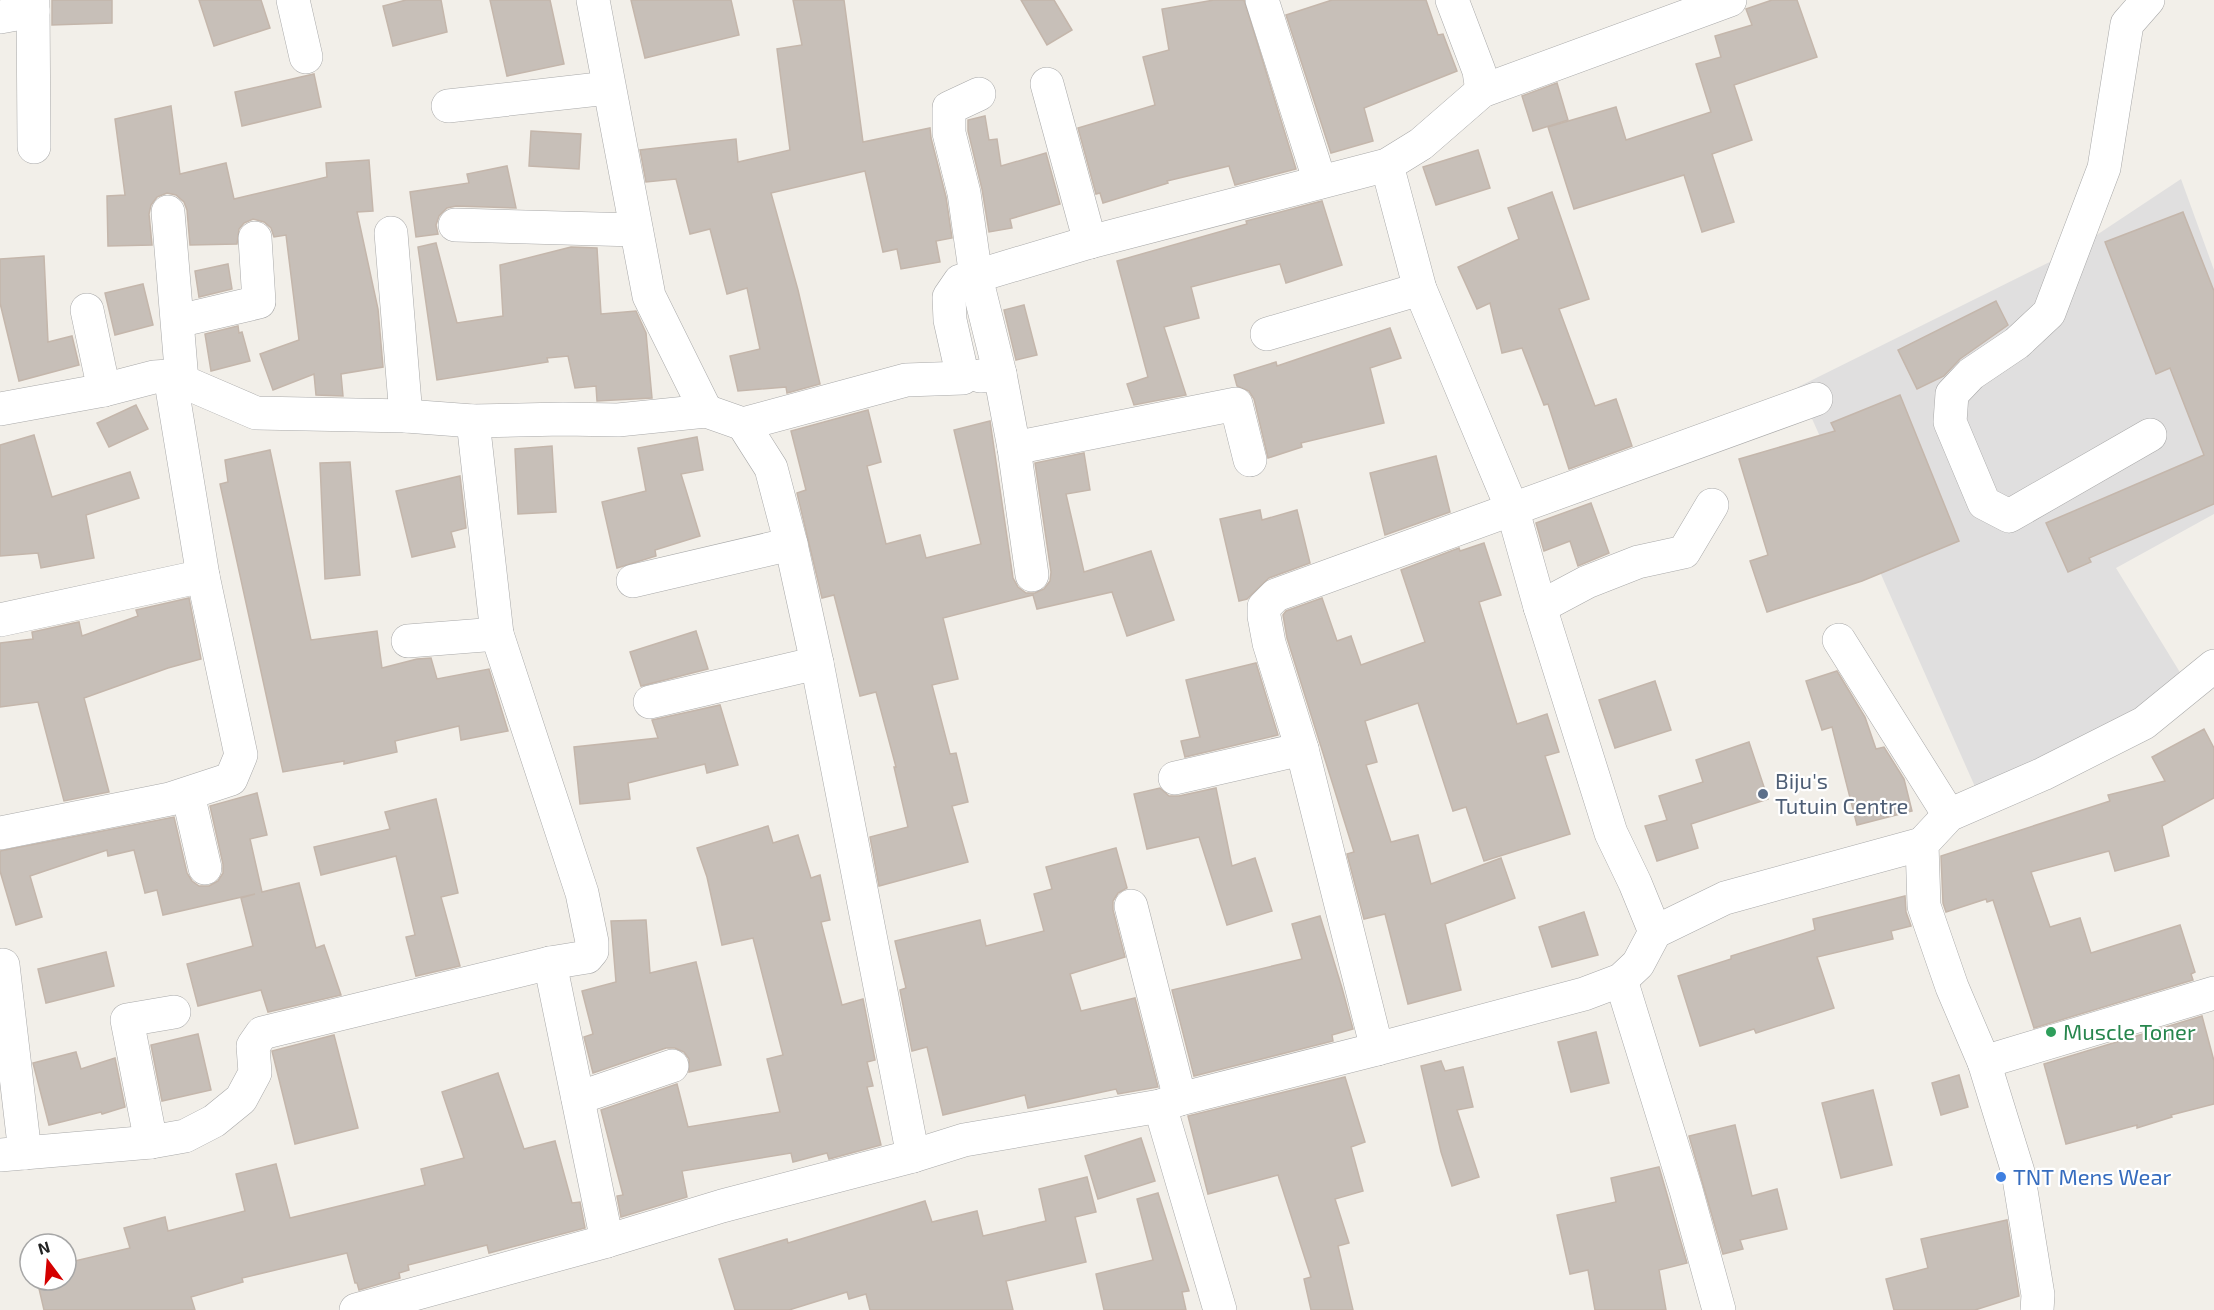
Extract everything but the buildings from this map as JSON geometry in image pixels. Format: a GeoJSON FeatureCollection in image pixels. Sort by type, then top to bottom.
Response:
{"type":"FeatureCollection","features":[{"type":"Feature","properties":{"kind":"street"},"geometry":{"type":"LineString","coordinates":[[293,0],[306,57]]}},
{"type":"Feature","properties":{"kind":"street"},"geometry":{"type":"LineString","coordinates":[[593,0],[649,296],[706,411]]}},
{"type":"Feature","properties":{"kind":"street"},"geometry":{"type":"LineString","coordinates":[[1262,0],[1320,182]]}},
{"type":"Feature","properties":{"kind":"street"},"geometry":{"type":"LineString","coordinates":[[1452,0],[1479,71],[1482,91]]}},
{"type":"Feature","properties":{"kind":"street"},"geometry":{"type":"LineString","coordinates":[[2148,0],[2127,24],[2104,168],[2049,313],[2017,343],[1971,374],[1952,394],[1950,422],[1984,503],[2009,516],[2150,435]]}},
{"type":"Feature","properties":{"kind":"street"},"geometry":{"type":"LineString","coordinates":[[963,378],[950,320],[949,297],[960,281],[1090,242],[1387,165],[1421,144],[1482,91],[1717,2]]}},
{"type":"Feature","properties":{"kind":"street"},"geometry":{"type":"LineString","coordinates":[[0,17],[33,5],[33,147]]}},
{"type":"Feature","properties":{"kind":"street"},"geometry":{"type":"LineString","coordinates":[[1047,84],[1090,242]]}},
{"type":"Feature","properties":{"kind":"street"},"geometry":{"type":"LineString","coordinates":[[448,106],[608,88]]}},
{"type":"Feature","properties":{"kind":"street"},"geometry":{"type":"LineString","coordinates":[[979,94],[949,108],[949,133],[963,193],[976,277],[1000,374],[1014,448],[1032,575]]}},
{"type":"Feature","properties":{"kind":"street"},"geometry":{"type":"LineString","coordinates":[[1387,165],[1420,289],[1514,511],[1540,607],[1611,833],[1655,932]]}},
{"type":"Feature","properties":{"kind":"street"},"geometry":{"type":"LineString","coordinates":[[0,833],[188,794],[231,780],[241,755],[203,576],[176,379],[178,321],[168,212]]}},
{"type":"Feature","properties":{"kind":"street"},"geometry":{"type":"LineString","coordinates":[[455,225],[636,230]]}},
{"type":"Feature","properties":{"kind":"street"},"geometry":{"type":"LineString","coordinates":[[391,233],[406,416]]}},
{"type":"Feature","properties":{"kind":"street"},"geometry":{"type":"LineString","coordinates":[[178,321],[259,302],[255,238]]}},
{"type":"Feature","properties":{"kind":"street"},"geometry":{"type":"LineString","coordinates":[[1267,334],[1420,289]]}},
{"type":"Feature","properties":{"kind":"street"},"geometry":{"type":"LineString","coordinates":[[87,310],[104,390]]}},
{"type":"Feature","properties":{"kind":"street"},"geometry":{"type":"LineString","coordinates":[[0,409],[104,390],[154,377],[176,379],[256,413],[406,416],[473,421],[618,420],[706,411],[743,424],[906,380],[1000,374]]}},
{"type":"Feature","properties":{"kind":"street"},"geometry":{"type":"LineString","coordinates":[[1377,1049],[1302,749],[1269,643],[1264,607],[1276,595],[1514,511],[1816,399]]}},
{"type":"Feature","properties":{"kind":"street"},"geometry":{"type":"LineString","coordinates":[[1014,448],[1236,404],[1250,460]]}},
{"type":"Feature","properties":{"kind":"street"},"geometry":{"type":"LineString","coordinates":[[3,964],[13,1154],[151,1142],[185,1136],[214,1121],[241,1099],[255,1073],[253,1046],[262,1033],[550,963],[587,957],[592,951],[592,942],[582,893],[497,634],[473,421]]}},
{"type":"Feature","properties":{"kind":"street"},"geometry":{"type":"LineString","coordinates":[[743,424],[771,468],[791,544],[817,663],[913,1156]]}},
{"type":"Feature","properties":{"kind":"street"},"geometry":{"type":"LineString","coordinates":[[1540,607],[1587,582],[1638,562],[1684,552],[1712,505]]}},
{"type":"Feature","properties":{"kind":"street"},"geometry":{"type":"LineString","coordinates":[[633,581],[791,544]]}},
{"type":"Feature","properties":{"kind":"street"},"geometry":{"type":"LineString","coordinates":[[0,620],[203,576]]}},
{"type":"Feature","properties":{"kind":"street"},"geometry":{"type":"LineString","coordinates":[[408,641],[497,634]]}},
{"type":"Feature","properties":{"kind":"street"},"geometry":{"type":"LineString","coordinates":[[1839,640],[1950,815]]}},
{"type":"Feature","properties":{"kind":"street"},"geometry":{"type":"LineString","coordinates":[[650,702],[817,663]]}},
{"type":"Feature","properties":{"kind":"street"},"geometry":{"type":"LineString","coordinates":[[356,1310],[964,1140],[1170,1103],[1584,994],[1621,980],[1638,964],[1655,932],[1725,898],[1922,844],[1950,815],[2043,774],[2144,723],[2214,666]]}},
{"type":"Feature","properties":{"kind":"street"},"geometry":{"type":"LineString","coordinates":[[1175,778],[1302,749]]}},
{"type":"Feature","properties":{"kind":"street"},"geometry":{"type":"LineString","coordinates":[[188,794],[205,868]]}},
{"type":"Feature","properties":{"kind":"street"},"geometry":{"type":"LineString","coordinates":[[1922,844],[1924,906],[1952,987],[1984,1062],[2018,1172],[2038,1295],[2037,1310]]}},
{"type":"Feature","properties":{"kind":"street"},"geometry":{"type":"LineString","coordinates":[[1131,906],[1170,1103],[1220,1310]]}},
{"type":"Feature","properties":{"kind":"street"},"geometry":{"type":"LineString","coordinates":[[550,963],[607,1241]]}},
{"type":"Feature","properties":{"kind":"street"},"geometry":{"type":"LineString","coordinates":[[1621,980],[1686,1190],[1719,1310]]}},
{"type":"Feature","properties":{"kind":"street"},"geometry":{"type":"LineString","coordinates":[[1984,1062],[2214,993]]}},
{"type":"Feature","properties":{"kind":"street"},"geometry":{"type":"LineString","coordinates":[[151,1142],[127,1020],[174,1012]]}},
{"type":"Feature","properties":{"kind":"street"},"geometry":{"type":"LineString","coordinates":[[578,1098],[672,1066]]}},
{"type":"Feature","properties":{"kind":"shaded area"},"geometry":{"type":"Polygon","coordinates":[[[2181,179],[2214,270],[2214,514],[2116,568],[2181,674],[2128,714],[1976,789],[1798,387],[2074,250],[2181,179]]]}},
{"type":"Feature","properties":{"kind":"place","name":"Biju's Tutuin Centre"},"geometry":{"type":"Point","coordinates":[1763,794]}},
{"type":"Feature","properties":{"kind":"place","name":"Muscle Toner"},"geometry":{"type":"Point","coordinates":[2051,1032]}},
{"type":"Feature","properties":{"kind":"place","name":"TNT Mens Wear"},"geometry":{"type":"Point","coordinates":[2001,1177]}}]}
